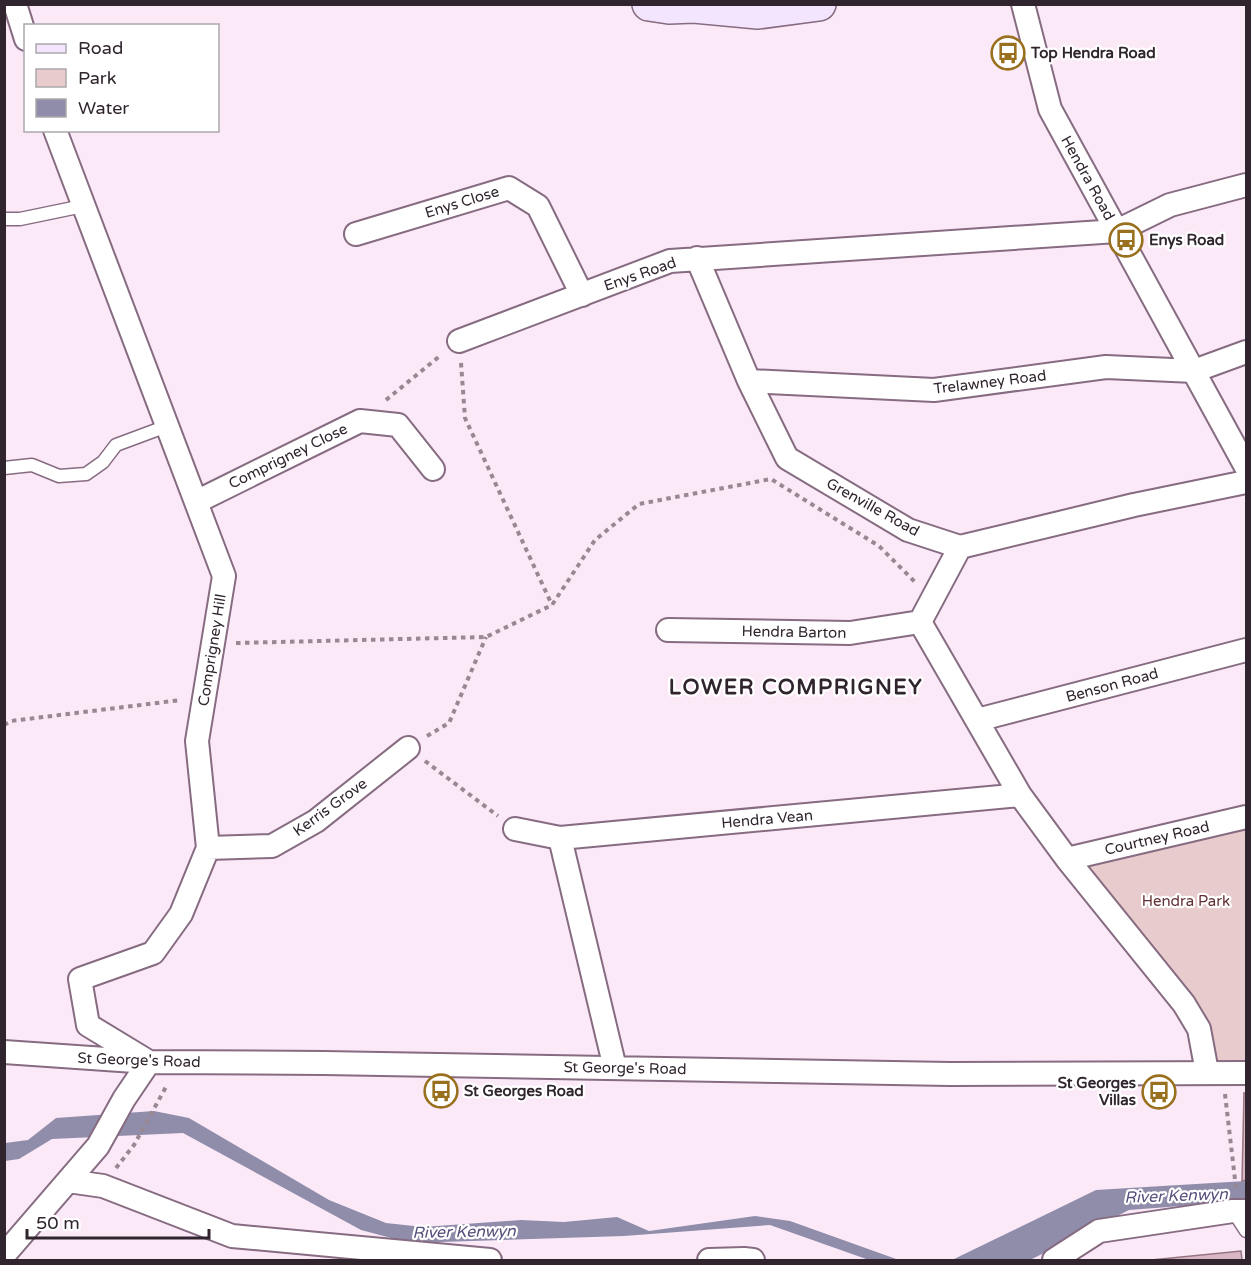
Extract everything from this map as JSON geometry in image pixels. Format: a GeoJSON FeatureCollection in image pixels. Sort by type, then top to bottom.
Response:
{"type":"FeatureCollection","features":[{"type":"Feature","properties":{"kind":"main road"},"geometry":{"type":"LineString","coordinates":[[649,4],[669,7],[758,8],[819,4]]}},
{"type":"Feature","properties":{"kind":"street"},"geometry":{"type":"LineString","coordinates":[[15,4],[24,33]]}},
{"type":"Feature","properties":{"kind":"street","name":"Hendra Road"},"geometry":{"type":"LineString","coordinates":[[1023,4],[1050,109],[1246,467]]}},
{"type":"Feature","properties":{"kind":"street","name":"Comprigney Hill"},"geometry":{"type":"LineString","coordinates":[[56,132],[224,576],[197,741],[208,848],[181,914],[153,953],[80,979],[88,1025],[149,1062]]}},
{"type":"Feature","properties":{"kind":"street"},"geometry":{"type":"LineString","coordinates":[[1117,231],[1170,206],[1246,185]]}},
{"type":"Feature","properties":{"kind":"street","name":"Enys Close"},"geometry":{"type":"LineString","coordinates":[[356,234],[509,188],[538,206],[582,295]]}},
{"type":"Feature","properties":{"kind":"street","name":"Enys Road"},"geometry":{"type":"LineString","coordinates":[[459,341],[670,261],[1117,231]]}},
{"type":"Feature","properties":{"kind":"street","name":"Grenville Road"},"geometry":{"type":"LineString","coordinates":[[697,258],[749,381],[787,458],[908,530],[960,547]]}},
{"type":"Feature","properties":{"kind":"street"},"geometry":{"type":"LineString","coordinates":[[1194,371],[1246,352]]}},
{"type":"Feature","properties":{"kind":"street","name":"Trelawney Road"},"geometry":{"type":"LineString","coordinates":[[749,381],[934,390],[1106,367],[1194,371]]}},
{"type":"Feature","properties":{"kind":"street","name":"Comprigney Close"},"geometry":{"type":"LineString","coordinates":[[196,502],[360,421],[398,425],[432,469]]}},
{"type":"Feature","properties":{"kind":"street"},"geometry":{"type":"LineString","coordinates":[[1214,1072],[1199,1029],[1184,1004],[1067,859],[1020,795],[920,622],[960,547],[1134,505],[1246,482]]}},
{"type":"Feature","properties":{"kind":"street","name":"Hendra Barton"},"geometry":{"type":"LineString","coordinates":[[668,630],[850,633],[920,622]]}},
{"type":"Feature","properties":{"kind":"street","name":"Benson Road"},"geometry":{"type":"LineString","coordinates":[[976,720],[1246,650]]}},
{"type":"Feature","properties":{"kind":"street","name":"Kerris Grove"},"geometry":{"type":"LineString","coordinates":[[208,848],[272,846],[316,821],[408,748]]}},
{"type":"Feature","properties":{"kind":"street","name":"Hendra Vean"},"geometry":{"type":"LineString","coordinates":[[515,829],[560,838],[1020,795]]}},
{"type":"Feature","properties":{"kind":"street","name":"Courtney Road"},"geometry":{"type":"LineString","coordinates":[[1067,859],[1246,817]]}},
{"type":"Feature","properties":{"kind":"street"},"geometry":{"type":"LineString","coordinates":[[560,838],[615,1068]]}},
{"type":"Feature","properties":{"kind":"street","name":"St George's Road"},"geometry":{"type":"LineString","coordinates":[[4,1052],[149,1062],[950,1074],[1214,1072],[1246,1074]]}},
{"type":"Feature","properties":{"kind":"street"},"geometry":{"type":"LineString","coordinates":[[4,1255],[98,1146],[124,1099],[149,1062]]}},
{"type":"Feature","properties":{"kind":"street"},"geometry":{"type":"LineString","coordinates":[[68,1181],[103,1186],[232,1236],[490,1260]]}},
{"type":"Feature","properties":{"kind":"street"},"geometry":{"type":"LineString","coordinates":[[1054,1260],[1099,1232],[1240,1211]]}},
{"type":"Feature","properties":{"kind":"street"},"geometry":{"type":"LineString","coordinates":[[709,1260],[753,1260]]}},
{"type":"Feature","properties":{"kind":"lane"},"geometry":{"type":"LineString","coordinates":[[4,219],[20,219],[82,206]]}},
{"type":"Feature","properties":{"kind":"lane"},"geometry":{"type":"LineString","coordinates":[[4,468],[32,465],[59,476],[86,474],[103,462],[116,445],[167,426]]}},
{"type":"Feature","properties":{"kind":"lane"},"geometry":{"type":"LineString","coordinates":[[1240,1211],[1246,1231]]}},
{"type":"Feature","properties":{"kind":"path"},"geometry":{"type":"LineString","coordinates":[[360,421],[459,341]]}},
{"type":"Feature","properties":{"kind":"path"},"geometry":{"type":"LineString","coordinates":[[459,341],[465,418],[552,605]]}},
{"type":"Feature","properties":{"kind":"path"},"geometry":{"type":"LineString","coordinates":[[213,644],[486,637],[552,605],[595,540],[639,504],[771,479],[879,546],[932,599]]}},
{"type":"Feature","properties":{"kind":"path"},"geometry":{"type":"LineString","coordinates":[[486,637],[449,723],[408,748],[515,829]]}},
{"type":"Feature","properties":{"kind":"path"},"geometry":{"type":"LineString","coordinates":[[4,725],[11,721],[205,697]]}},
{"type":"Feature","properties":{"kind":"path"},"geometry":{"type":"LineString","coordinates":[[1214,1072],[1234,1175]]}},
{"type":"Feature","properties":{"kind":"path"},"geometry":{"type":"LineString","coordinates":[[134,1145],[162,1094]]}},
{"type":"Feature","properties":{"kind":"green space","name":"Hendra Park"},"geometry":{"type":"Polygon","coordinates":[[[1246,823],[1246,1068],[1214,1068],[1078,863],[1246,823]]]}},
{"type":"Feature","properties":{"kind":"water","name":"River Kenwyn"},"geometry":{"type":"Polygon","coordinates":[[[154,1111],[189,1118],[329,1200],[386,1223],[423,1227],[521,1220],[564,1222],[617,1217],[649,1231],[755,1216],[790,1221],[899,1260],[869,1260],[770,1225],[624,1236],[410,1243],[361,1230],[183,1133],[52,1139],[19,1159],[5,1161],[5,1143],[28,1140],[56,1118],[154,1111]]]}},
{"type":"Feature","properties":{"kind":"water","name":"River Kenwyn"},"geometry":{"type":"Polygon","coordinates":[[[1246,1181],[1246,1201],[1129,1210],[1030,1260],[952,1260],[1096,1190],[1246,1181]]]}},
{"type":"Feature","properties":{"kind":"building"},"geometry":{"type":"Polygon","coordinates":[[[1244,1093],[1246,1094],[1246,1180],[1242,1181],[1244,1093]]]}},
{"type":"Feature","properties":{"kind":"building"},"geometry":{"type":"Polygon","coordinates":[[[1241,1251],[1242,1260],[1151,1260],[1241,1251]]]}},
{"type":"Feature","properties":{"kind":"place","name":"Top Hendra Road"},"geometry":{"type":"Point","coordinates":[1008,53]}},
{"type":"Feature","properties":{"kind":"place","name":"Enys Road"},"geometry":{"type":"Point","coordinates":[1126,240]}},
{"type":"Feature","properties":{"kind":"place","name":"St Georges Road"},"geometry":{"type":"Point","coordinates":[441,1091]}},
{"type":"Feature","properties":{"kind":"place","name":"St Georges Villas"},"geometry":{"type":"Point","coordinates":[1159,1092]}},
{"type":"Feature","properties":{"kind":"district","name":"LOWER COMPRIGNEY"},"geometry":{"type":"Point","coordinates":[796,687]}}]}
